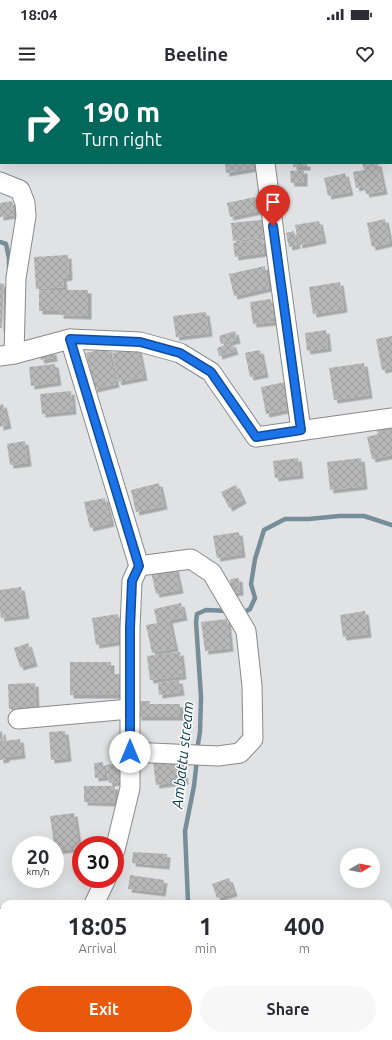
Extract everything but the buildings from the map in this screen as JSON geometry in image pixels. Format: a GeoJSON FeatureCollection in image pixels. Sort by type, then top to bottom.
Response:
{"type":"FeatureCollection","features":[{"type":"Feature","properties":{"kind":"street"},"geometry":{"type":"LineString","coordinates":[[265,164],[301,430]]}},
{"type":"Feature","properties":{"kind":"street"},"geometry":{"type":"LineString","coordinates":[[0,182],[20,190],[25,203],[26,216],[16,278],[7,355],[70,339],[140,342],[180,353],[211,372],[256,437],[392,418]]}},
{"type":"Feature","properties":{"kind":"street"},"geometry":{"type":"LineString","coordinates":[[70,339],[139,566],[132,581],[130,628],[130,788],[118,836]]}},
{"type":"Feature","properties":{"kind":"street"},"geometry":{"type":"LineString","coordinates":[[130,752],[218,756],[240,753],[253,740],[252,686],[246,631],[212,573],[191,559],[139,566]]}},
{"type":"Feature","properties":{"kind":"street"},"geometry":{"type":"LineString","coordinates":[[18,719],[130,709]]}},
{"type":"Feature","properties":{"kind":"street"},"geometry":{"type":"LineString","coordinates":[[96,900],[102,888]]}},
{"type":"Feature","properties":{"kind":"waterway"},"geometry":{"type":"LineString","coordinates":[[0,242],[6,244],[9,258],[9,268]]}},
{"type":"Feature","properties":{"kind":"waterway","name":"Ambattu stream"},"geometry":{"type":"LineString","coordinates":[[240,613],[250,609],[255,598],[251,584],[255,559],[264,530],[285,519],[309,519],[339,516],[364,516],[392,525]]}},
{"type":"Feature","properties":{"kind":"waterway","name":"Ambattu stream"},"geometry":{"type":"LineString","coordinates":[[197,750],[200,732],[201,697],[196,622],[197,614],[206,610],[229,611]]}},
{"type":"Feature","properties":{"kind":"waterway","name":"Ambattu stream"},"geometry":{"type":"LineString","coordinates":[[188,900],[185,831],[194,786],[197,759]]}},
{"type":"Feature","properties":{"kind":"route"},"geometry":{"type":"LineString","coordinates":[[130,752],[130,628],[132,581],[139,566],[70,339],[140,342],[180,353],[211,372],[256,437],[301,430],[273,226]]}}]}
